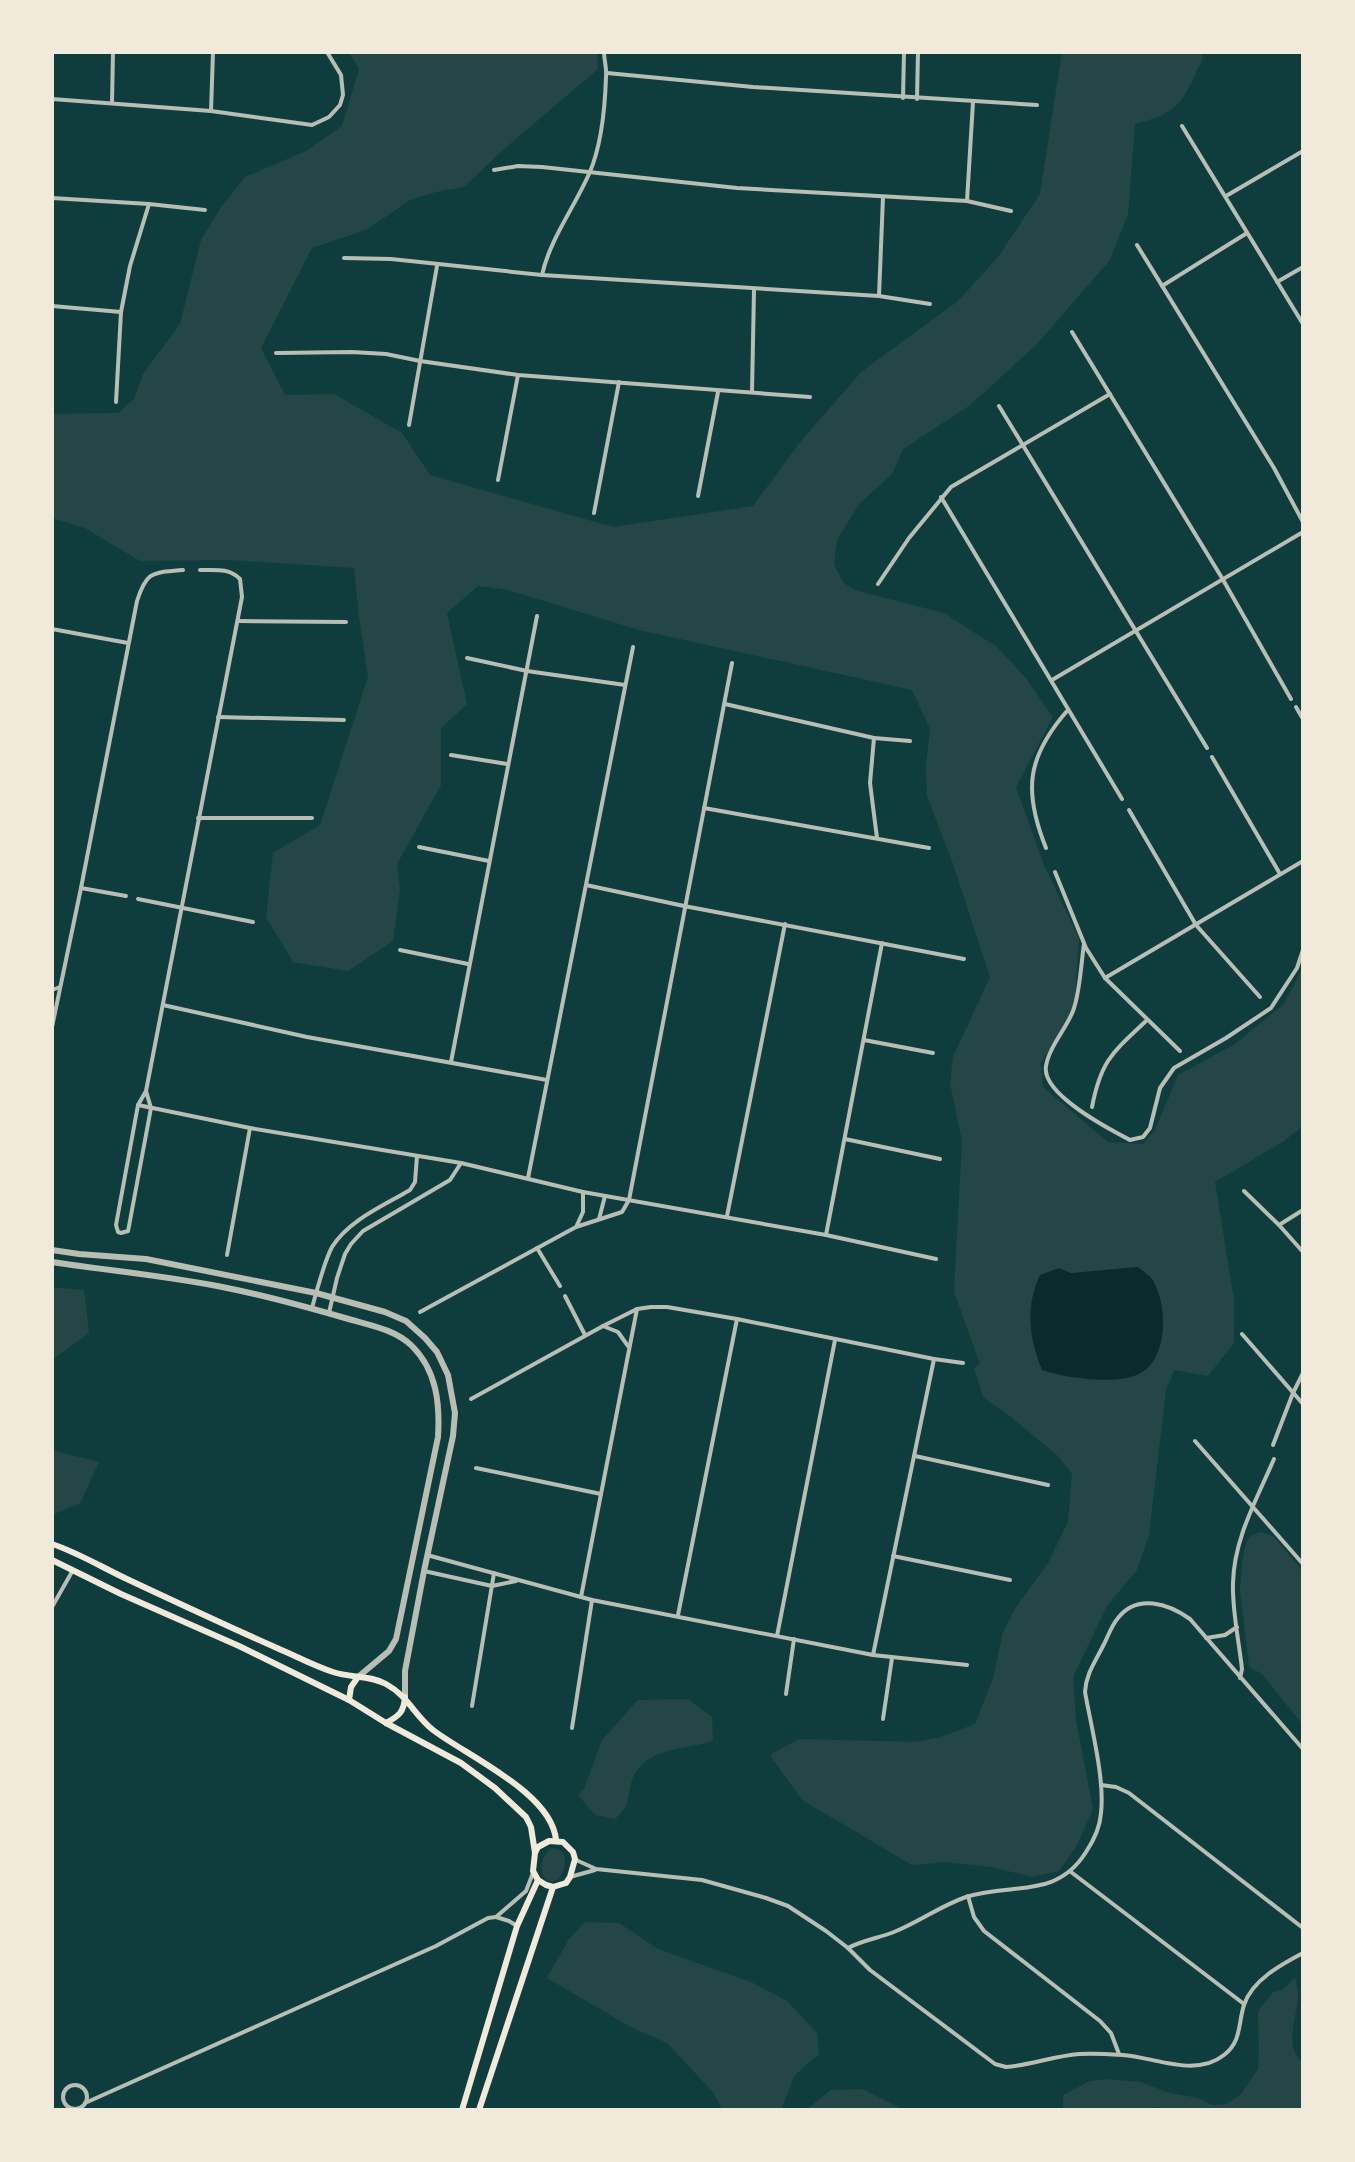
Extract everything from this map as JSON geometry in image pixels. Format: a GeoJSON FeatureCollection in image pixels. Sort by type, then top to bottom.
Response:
{"type":"FeatureCollection","features":[{"type":"Feature","properties":{"kind":"main road"},"geometry":{"type":"LineString","coordinates":[[52,1544],[332,1672],[379,1681],[405,1697],[421,1720],[436,1732],[502,1774],[529,1797],[550,1822],[556,1840]]}},
{"type":"Feature","properties":{"kind":"main road"},"geometry":{"type":"LineString","coordinates":[[52,1560],[349,1700],[461,1763],[526,1817],[531,1827],[535,1853],[533,1871],[538,1880],[553,1887],[566,1883],[575,1859],[569,1846],[556,1840],[543,1843],[535,1853]]}},
{"type":"Feature","properties":{"kind":"main road"},"geometry":{"type":"LineString","coordinates":[[349,1700],[351,1687],[358,1677]]}},
{"type":"Feature","properties":{"kind":"main road"},"geometry":{"type":"LineString","coordinates":[[386,1723],[400,1715],[405,1697]]}},
{"type":"Feature","properties":{"kind":"main road"},"geometry":{"type":"LineString","coordinates":[[462,2110],[517,1926],[538,1880]]}},
{"type":"Feature","properties":{"kind":"main road"},"geometry":{"type":"LineString","coordinates":[[479,2110],[553,1887]]}},
{"type":"Feature","properties":{"kind":"street"},"geometry":{"type":"LineString","coordinates":[[112,103],[113,52]]}},
{"type":"Feature","properties":{"kind":"street"},"geometry":{"type":"LineString","coordinates":[[211,111],[213,52]]}},
{"type":"Feature","properties":{"kind":"street"},"geometry":{"type":"LineString","coordinates":[[52,99],[211,111],[312,125],[329,117],[340,105],[343,95],[341,75],[327,52]]}},
{"type":"Feature","properties":{"kind":"street"},"geometry":{"type":"LineString","coordinates":[[542,275],[546,260],[590,171],[600,135],[607,73],[604,52]]}},
{"type":"Feature","properties":{"kind":"street"},"geometry":{"type":"LineString","coordinates":[[903,98],[904,52]]}},
{"type":"Feature","properties":{"kind":"street"},"geometry":{"type":"LineString","coordinates":[[917,99],[918,52]]}},
{"type":"Feature","properties":{"kind":"street"},"geometry":{"type":"LineString","coordinates":[[607,73],[753,87],[1037,105]]}},
{"type":"Feature","properties":{"kind":"street"},"geometry":{"type":"LineString","coordinates":[[967,201],[973,102]]}},
{"type":"Feature","properties":{"kind":"street"},"geometry":{"type":"LineString","coordinates":[[1182,126],[1303,324]]}},
{"type":"Feature","properties":{"kind":"street"},"geometry":{"type":"LineString","coordinates":[[1225,196],[1303,151]]}},
{"type":"Feature","properties":{"kind":"street"},"geometry":{"type":"LineString","coordinates":[[494,170],[518,166],[590,171],[737,188],[967,201],[1011,211]]}},
{"type":"Feature","properties":{"kind":"street"},"geometry":{"type":"LineString","coordinates":[[879,296],[883,197]]}},
{"type":"Feature","properties":{"kind":"street"},"geometry":{"type":"LineString","coordinates":[[52,198],[205,210]]}},
{"type":"Feature","properties":{"kind":"street"},"geometry":{"type":"LineString","coordinates":[[116,402],[121,312],[130,266],[149,204]]}},
{"type":"Feature","properties":{"kind":"street"},"geometry":{"type":"LineString","coordinates":[[1162,286],[1247,233]]}},
{"type":"Feature","properties":{"kind":"street"},"geometry":{"type":"LineString","coordinates":[[1137,245],[1274,468],[1303,522]]}},
{"type":"Feature","properties":{"kind":"street"},"geometry":{"type":"LineString","coordinates":[[344,258],[391,259],[542,275],[879,296],[930,304]]}},
{"type":"Feature","properties":{"kind":"street"},"geometry":{"type":"LineString","coordinates":[[409,425],[437,265]]}},
{"type":"Feature","properties":{"kind":"street"},"geometry":{"type":"LineString","coordinates":[[1277,282],[1303,267]]}},
{"type":"Feature","properties":{"kind":"street"},"geometry":{"type":"LineString","coordinates":[[752,393],[754,290]]}},
{"type":"Feature","properties":{"kind":"street"},"geometry":{"type":"LineString","coordinates":[[52,306],[121,312]]}},
{"type":"Feature","properties":{"kind":"street"},"geometry":{"type":"LineString","coordinates":[[1072,332],[1222,578],[1291,699]]}},
{"type":"Feature","properties":{"kind":"street"},"geometry":{"type":"LineString","coordinates":[[276,353],[386,354],[518,375],[810,397]]}},
{"type":"Feature","properties":{"kind":"street"},"geometry":{"type":"LineString","coordinates":[[498,480],[518,375]]}},
{"type":"Feature","properties":{"kind":"street"},"geometry":{"type":"LineString","coordinates":[[594,513],[619,382]]}},
{"type":"Feature","properties":{"kind":"street"},"geometry":{"type":"LineString","coordinates":[[698,496],[718,391]]}},
{"type":"Feature","properties":{"kind":"street"},"geometry":{"type":"LineString","coordinates":[[878,584],[941,497],[958,483],[1110,393]]}},
{"type":"Feature","properties":{"kind":"street"},"geometry":{"type":"LineString","coordinates":[[999,406],[1207,748]]}},
{"type":"Feature","properties":{"kind":"street"},"geometry":{"type":"LineString","coordinates":[[941,497],[1122,799]]}},
{"type":"Feature","properties":{"kind":"street"},"geometry":{"type":"LineString","coordinates":[[1052,680],[1303,532]]}},
{"type":"Feature","properties":{"kind":"street"},"geometry":{"type":"LineString","coordinates":[[52,1027],[137,601],[145,581],[152,574],[183,570]]}},
{"type":"Feature","properties":{"kind":"street"},"geometry":{"type":"LineString","coordinates":[[146,1091],[151,1108],[128,1231],[121,1233],[116,1225],[138,1105],[146,1091],[242,597],[240,579],[226,570],[200,570]]}},
{"type":"Feature","properties":{"kind":"street"},"geometry":{"type":"LineString","coordinates":[[451,1062],[537,616]]}},
{"type":"Feature","properties":{"kind":"street"},"geometry":{"type":"LineString","coordinates":[[238,621],[346,622]]}},
{"type":"Feature","properties":{"kind":"street"},"geometry":{"type":"LineString","coordinates":[[52,629],[128,643]]}},
{"type":"Feature","properties":{"kind":"street"},"geometry":{"type":"LineString","coordinates":[[528,1178],[633,647]]}},
{"type":"Feature","properties":{"kind":"street"},"geometry":{"type":"LineString","coordinates":[[467,658],[527,671],[625,685]]}},
{"type":"Feature","properties":{"kind":"street"},"geometry":{"type":"LineString","coordinates":[[420,1312],[576,1227],[625,1209],[732,663]]}},
{"type":"Feature","properties":{"kind":"street"},"geometry":{"type":"LineString","coordinates":[[725,704],[874,738],[910,741]]}},
{"type":"Feature","properties":{"kind":"street"},"geometry":{"type":"LineString","coordinates":[[1296,707],[1303,719]]}},
{"type":"Feature","properties":{"kind":"street"},"geometry":{"type":"LineString","coordinates":[[1046,848],[1033,804],[1034,766],[1049,732],[1068,710]]}},
{"type":"Feature","properties":{"kind":"street"},"geometry":{"type":"LineString","coordinates":[[217,717],[344,720]]}},
{"type":"Feature","properties":{"kind":"street"},"geometry":{"type":"LineString","coordinates":[[874,738],[870,783],[877,838]]}},
{"type":"Feature","properties":{"kind":"street"},"geometry":{"type":"LineString","coordinates":[[451,755],[508,764]]}},
{"type":"Feature","properties":{"kind":"street"},"geometry":{"type":"LineString","coordinates":[[1212,757],[1280,874]]}},
{"type":"Feature","properties":{"kind":"street"},"geometry":{"type":"LineString","coordinates":[[704,808],[929,848]]}},
{"type":"Feature","properties":{"kind":"street"},"geometry":{"type":"LineString","coordinates":[[1129,810],[1196,925],[1260,997]]}},
{"type":"Feature","properties":{"kind":"street"},"geometry":{"type":"LineString","coordinates":[[198,818],[312,818]]}},
{"type":"Feature","properties":{"kind":"street"},"geometry":{"type":"LineString","coordinates":[[419,847],[489,861]]}},
{"type":"Feature","properties":{"kind":"street"},"geometry":{"type":"LineString","coordinates":[[1105,978],[1303,861]]}},
{"type":"Feature","properties":{"kind":"street"},"geometry":{"type":"LineString","coordinates":[[1055,872],[1084,944],[1105,978],[1180,1051]]}},
{"type":"Feature","properties":{"kind":"street"},"geometry":{"type":"LineString","coordinates":[[586,885],[964,959]]}},
{"type":"Feature","properties":{"kind":"street"},"geometry":{"type":"LineString","coordinates":[[81,888],[126,896]]}},
{"type":"Feature","properties":{"kind":"street"},"geometry":{"type":"LineString","coordinates":[[138,899],[253,922]]}},
{"type":"Feature","properties":{"kind":"street"},"geometry":{"type":"LineString","coordinates":[[727,1217],[785,924]]}},
{"type":"Feature","properties":{"kind":"street"},"geometry":{"type":"LineString","coordinates":[[826,1235],[883,943]]}},
{"type":"Feature","properties":{"kind":"street"},"geometry":{"type":"LineString","coordinates":[[1084,944],[1074,1009],[1046,1064],[1045,1074],[1050,1084],[1083,1114],[1130,1140],[1143,1137],[1150,1128],[1160,1088],[1174,1068],[1271,1008],[1297,968],[1303,950]]}},
{"type":"Feature","properties":{"kind":"street"},"geometry":{"type":"LineString","coordinates":[[400,950],[469,964]]}},
{"type":"Feature","properties":{"kind":"street"},"geometry":{"type":"LineString","coordinates":[[52,990],[60,987]]}},
{"type":"Feature","properties":{"kind":"street"},"geometry":{"type":"LineString","coordinates":[[163,1005],[307,1037],[547,1080]]}},
{"type":"Feature","properties":{"kind":"street"},"geometry":{"type":"LineString","coordinates":[[1092,1107],[1097,1083],[1113,1051],[1147,1020]]}},
{"type":"Feature","properties":{"kind":"street"},"geometry":{"type":"LineString","coordinates":[[864,1040],[933,1053]]}},
{"type":"Feature","properties":{"kind":"street"},"geometry":{"type":"LineString","coordinates":[[138,1105],[250,1128],[461,1163],[583,1192],[826,1235],[936,1259]]}},
{"type":"Feature","properties":{"kind":"street"},"geometry":{"type":"LineString","coordinates":[[227,1255],[250,1128]]}},
{"type":"Feature","properties":{"kind":"street"},"geometry":{"type":"LineString","coordinates":[[845,1139],[940,1159]]}},
{"type":"Feature","properties":{"kind":"street"},"geometry":{"type":"LineString","coordinates":[[312,1308],[331,1249],[357,1221],[410,1190],[415,1182],[417,1156]]}},
{"type":"Feature","properties":{"kind":"street"},"geometry":{"type":"LineString","coordinates":[[329,1313],[345,1254],[357,1237],[450,1180],[461,1163]]}},
{"type":"Feature","properties":{"kind":"street"},"geometry":{"type":"LineString","coordinates":[[1244,1191],[1303,1252]]}},
{"type":"Feature","properties":{"kind":"street"},"geometry":{"type":"LineString","coordinates":[[576,1227],[583,1212],[583,1192]]}},
{"type":"Feature","properties":{"kind":"street"},"geometry":{"type":"LineString","coordinates":[[599,1219],[605,1196]]}},
{"type":"Feature","properties":{"kind":"street"},"geometry":{"type":"LineString","coordinates":[[1279,1225],[1303,1210]]}},
{"type":"Feature","properties":{"kind":"street"},"geometry":{"type":"LineString","coordinates":[[537,1248],[560,1286]]}},
{"type":"Feature","properties":{"kind":"street"},"geometry":{"type":"LineString","coordinates":[[52,1250],[146,1259],[368,1306],[406,1321],[437,1352],[448,1375],[455,1413],[453,1436],[405,1671],[405,1697]]}},
{"type":"Feature","properties":{"kind":"street"},"geometry":{"type":"LineString","coordinates":[[52,1262],[226,1288],[312,1308],[391,1331],[411,1346],[431,1374],[437,1390],[440,1413],[438,1437],[396,1639],[389,1651],[358,1677]]}},
{"type":"Feature","properties":{"kind":"street"},"geometry":{"type":"LineString","coordinates":[[565,1296],[585,1335]]}},
{"type":"Feature","properties":{"kind":"street"},"geometry":{"type":"LineString","coordinates":[[471,1399],[585,1335],[637,1309],[651,1307],[737,1319],[963,1363]]}},
{"type":"Feature","properties":{"kind":"street"},"geometry":{"type":"LineString","coordinates":[[581,1597],[637,1309]]}},
{"type":"Feature","properties":{"kind":"street"},"geometry":{"type":"LineString","coordinates":[[678,1616],[737,1319]]}},
{"type":"Feature","properties":{"kind":"street"},"geometry":{"type":"LineString","coordinates":[[603,1326],[618,1332],[629,1348]]}},
{"type":"Feature","properties":{"kind":"street"},"geometry":{"type":"LineString","coordinates":[[1242,1334],[1303,1404]]}},
{"type":"Feature","properties":{"kind":"street"},"geometry":{"type":"LineString","coordinates":[[777,1636],[835,1340]]}},
{"type":"Feature","properties":{"kind":"street"},"geometry":{"type":"LineString","coordinates":[[873,1655],[934,1359]]}},
{"type":"Feature","properties":{"kind":"street"},"geometry":{"type":"LineString","coordinates":[[1273,1445],[1303,1373]]}},
{"type":"Feature","properties":{"kind":"street"},"geometry":{"type":"LineString","coordinates":[[1195,1441],[1303,1564]]}},
{"type":"Feature","properties":{"kind":"street"},"geometry":{"type":"LineString","coordinates":[[915,1456],[1048,1485]]}},
{"type":"Feature","properties":{"kind":"street"},"geometry":{"type":"LineString","coordinates":[[1240,1678],[1242,1669],[1233,1596],[1235,1566],[1240,1540],[1274,1459]]}},
{"type":"Feature","properties":{"kind":"street"},"geometry":{"type":"LineString","coordinates":[[476,1468],[601,1494]]}},
{"type":"Feature","properties":{"kind":"street"},"geometry":{"type":"LineString","coordinates":[[427,1555],[592,1600],[873,1655],[967,1665]]}},
{"type":"Feature","properties":{"kind":"street"},"geometry":{"type":"LineString","coordinates":[[893,1556],[1010,1580]]}},
{"type":"Feature","properties":{"kind":"street"},"geometry":{"type":"LineString","coordinates":[[52,1607],[73,1570]]}},
{"type":"Feature","properties":{"kind":"street"},"geometry":{"type":"LineString","coordinates":[[424,1571],[492,1586],[518,1581]]}},
{"type":"Feature","properties":{"kind":"street"},"geometry":{"type":"LineString","coordinates":[[472,1706],[494,1573]]}},
{"type":"Feature","properties":{"kind":"street"},"geometry":{"type":"LineString","coordinates":[[572,1728],[592,1600]]}},
{"type":"Feature","properties":{"kind":"street"},"geometry":{"type":"LineString","coordinates":[[848,1948],[893,1932],[968,1896],[1047,1885],[1071,1872],[1096,1836],[1101,1812],[1101,1785],[1085,1692],[1086,1678],[1118,1617],[1128,1608],[1163,1604],[1190,1619],[1303,1749]]}},
{"type":"Feature","properties":{"kind":"street"},"geometry":{"type":"LineString","coordinates":[[1206,1638],[1225,1635],[1238,1626]]}},
{"type":"Feature","properties":{"kind":"street"},"geometry":{"type":"LineString","coordinates":[[786,1694],[794,1639]]}},
{"type":"Feature","properties":{"kind":"street"},"geometry":{"type":"LineString","coordinates":[[883,1719],[892,1658]]}},
{"type":"Feature","properties":{"kind":"street"},"geometry":{"type":"LineString","coordinates":[[1101,1785],[1129,1793],[1303,1928]]}},
{"type":"Feature","properties":{"kind":"street"},"geometry":{"type":"LineString","coordinates":[[575,1859],[596,1869],[702,1880],[788,1906],[848,1948],[870,1970],[995,2064],[1006,2067],[1079,2054],[1119,2054],[1192,2067],[1211,2063],[1233,2046],[1244,2004],[1258,1983],[1303,1953]]}},
{"type":"Feature","properties":{"kind":"street"},"geometry":{"type":"LineString","coordinates":[[570,1877],[596,1869]]}},
{"type":"Feature","properties":{"kind":"street"},"geometry":{"type":"LineString","coordinates":[[496,1917],[526,1891],[533,1871]]}},
{"type":"Feature","properties":{"kind":"street"},"geometry":{"type":"LineString","coordinates":[[1071,1872],[1244,2004]]}},
{"type":"Feature","properties":{"kind":"street"},"geometry":{"type":"LineString","coordinates":[[968,1896],[974,1917],[984,1931],[1100,2021],[1111,2033],[1119,2054]]}},
{"type":"Feature","properties":{"kind":"street"},"geometry":{"type":"LineString","coordinates":[[85,2103],[87,2095],[77,2085],[69,2086],[63,2093],[68,2109],[79,2109],[85,2103],[428,1950],[488,1918],[496,1917],[517,1926]]}},
{"type":"Feature","properties":{"kind":"shaded area"},"geometry":{"type":"Polygon","coordinates":[[[349,52],[597,52],[598,69],[464,187],[410,200],[366,230],[312,248],[261,348],[285,395],[334,394],[402,433],[430,475],[613,527],[753,506],[801,441],[861,372],[958,301],[998,257],[1040,194],[1062,52],[1201,52],[1203,58],[1180,102],[1163,114],[1135,124],[1128,214],[1110,260],[1036,345],[969,406],[903,449],[892,474],[859,504],[837,540],[834,564],[843,582],[854,590],[944,613],[997,647],[1025,677],[1053,717],[1016,787],[1044,865],[1079,938],[1074,1009],[1041,1063],[1043,1087],[1108,1142],[1143,1144],[1155,1130],[1178,1075],[1235,1044],[1284,1004],[1303,967],[1303,1126],[1284,1141],[1215,1182],[1234,1300],[1234,1343],[1208,1376],[1174,1370],[1166,1390],[1149,1535],[1137,1570],[1107,1606],[1073,1677],[1076,1720],[1093,1809],[1076,1847],[1059,1871],[1032,1877],[991,1867],[946,1862],[912,1865],[802,1800],[771,1757],[771,1754],[799,1739],[915,1742],[941,1737],[975,1724],[993,1678],[1003,1632],[1016,1607],[1048,1563],[1068,1522],[1072,1474],[1058,1456],[983,1397],[974,1368],[980,1364],[954,1292],[962,1141],[950,1083],[953,1057],[990,977],[927,796],[926,764],[930,729],[912,690],[639,630],[508,590],[478,586],[447,613],[467,704],[441,728],[441,785],[397,864],[400,889],[393,941],[348,971],[293,962],[266,917],[273,853],[320,825],[368,677],[354,568],[229,560],[140,561],[85,528],[52,518],[52,414],[118,413],[134,399],[143,374],[180,324],[201,240],[221,207],[245,177],[306,151],[342,126],[359,69],[349,52]]]}},
{"type":"Feature","properties":{"kind":"shaded area"},"geometry":{"type":"Polygon","coordinates":[[[1138,1267],[1152,1279],[1158,1290],[1163,1318],[1160,1347],[1146,1370],[1134,1376],[1100,1380],[1042,1370],[1030,1322],[1032,1299],[1040,1275],[1059,1268],[1071,1273],[1138,1267]]]}},
{"type":"Feature","properties":{"kind":"shaded area"},"geometry":{"type":"Polygon","coordinates":[[[52,1287],[84,1290],[89,1333],[52,1360],[52,1287]]]}},
{"type":"Feature","properties":{"kind":"shaded area"},"geometry":{"type":"Polygon","coordinates":[[[52,1450],[99,1462],[80,1503],[52,1515],[52,1450]]]}},
{"type":"Feature","properties":{"kind":"shaded area"},"geometry":{"type":"Polygon","coordinates":[[[1261,1532],[1273,1536],[1303,1571],[1303,1725],[1262,1674],[1249,1667],[1240,1591],[1241,1571],[1249,1538],[1261,1532]]]}},
{"type":"Feature","properties":{"kind":"shaded area"},"geometry":{"type":"Polygon","coordinates":[[[688,1699],[712,1717],[713,1741],[666,1752],[646,1761],[632,1780],[626,1805],[620,1814],[615,1819],[595,1815],[578,1795],[584,1789],[602,1740],[638,1700],[688,1699]]]}},
{"type":"Feature","properties":{"kind":"shaded area"},"geometry":{"type":"Polygon","coordinates":[[[553,1848],[562,1852],[565,1860],[559,1879],[551,1882],[544,1878],[542,1865],[546,1853],[553,1848]]]}},
{"type":"Feature","properties":{"kind":"shaded area"},"geometry":{"type":"Polygon","coordinates":[[[585,1922],[619,1923],[658,1949],[751,1982],[787,2001],[817,2033],[819,2054],[795,2075],[781,2110],[723,2110],[712,2091],[667,2043],[629,2026],[547,1978],[569,1939],[585,1922]]]}},
{"type":"Feature","properties":{"kind":"shaded area"},"geometry":{"type":"Polygon","coordinates":[[[1295,1978],[1298,1997],[1292,2040],[1303,2063],[1303,2110],[1167,2110],[1156,2107],[1063,2110],[1063,2095],[1090,2081],[1106,2079],[1141,2082],[1169,2093],[1199,2098],[1212,2105],[1226,2104],[1241,2094],[1258,2069],[1258,2011],[1273,1992],[1282,1990],[1295,1978]]]}},
{"type":"Feature","properties":{"kind":"shaded area"},"geometry":{"type":"Polygon","coordinates":[[[863,2089],[904,2110],[806,2110],[831,2090],[863,2089]]]}}]}
